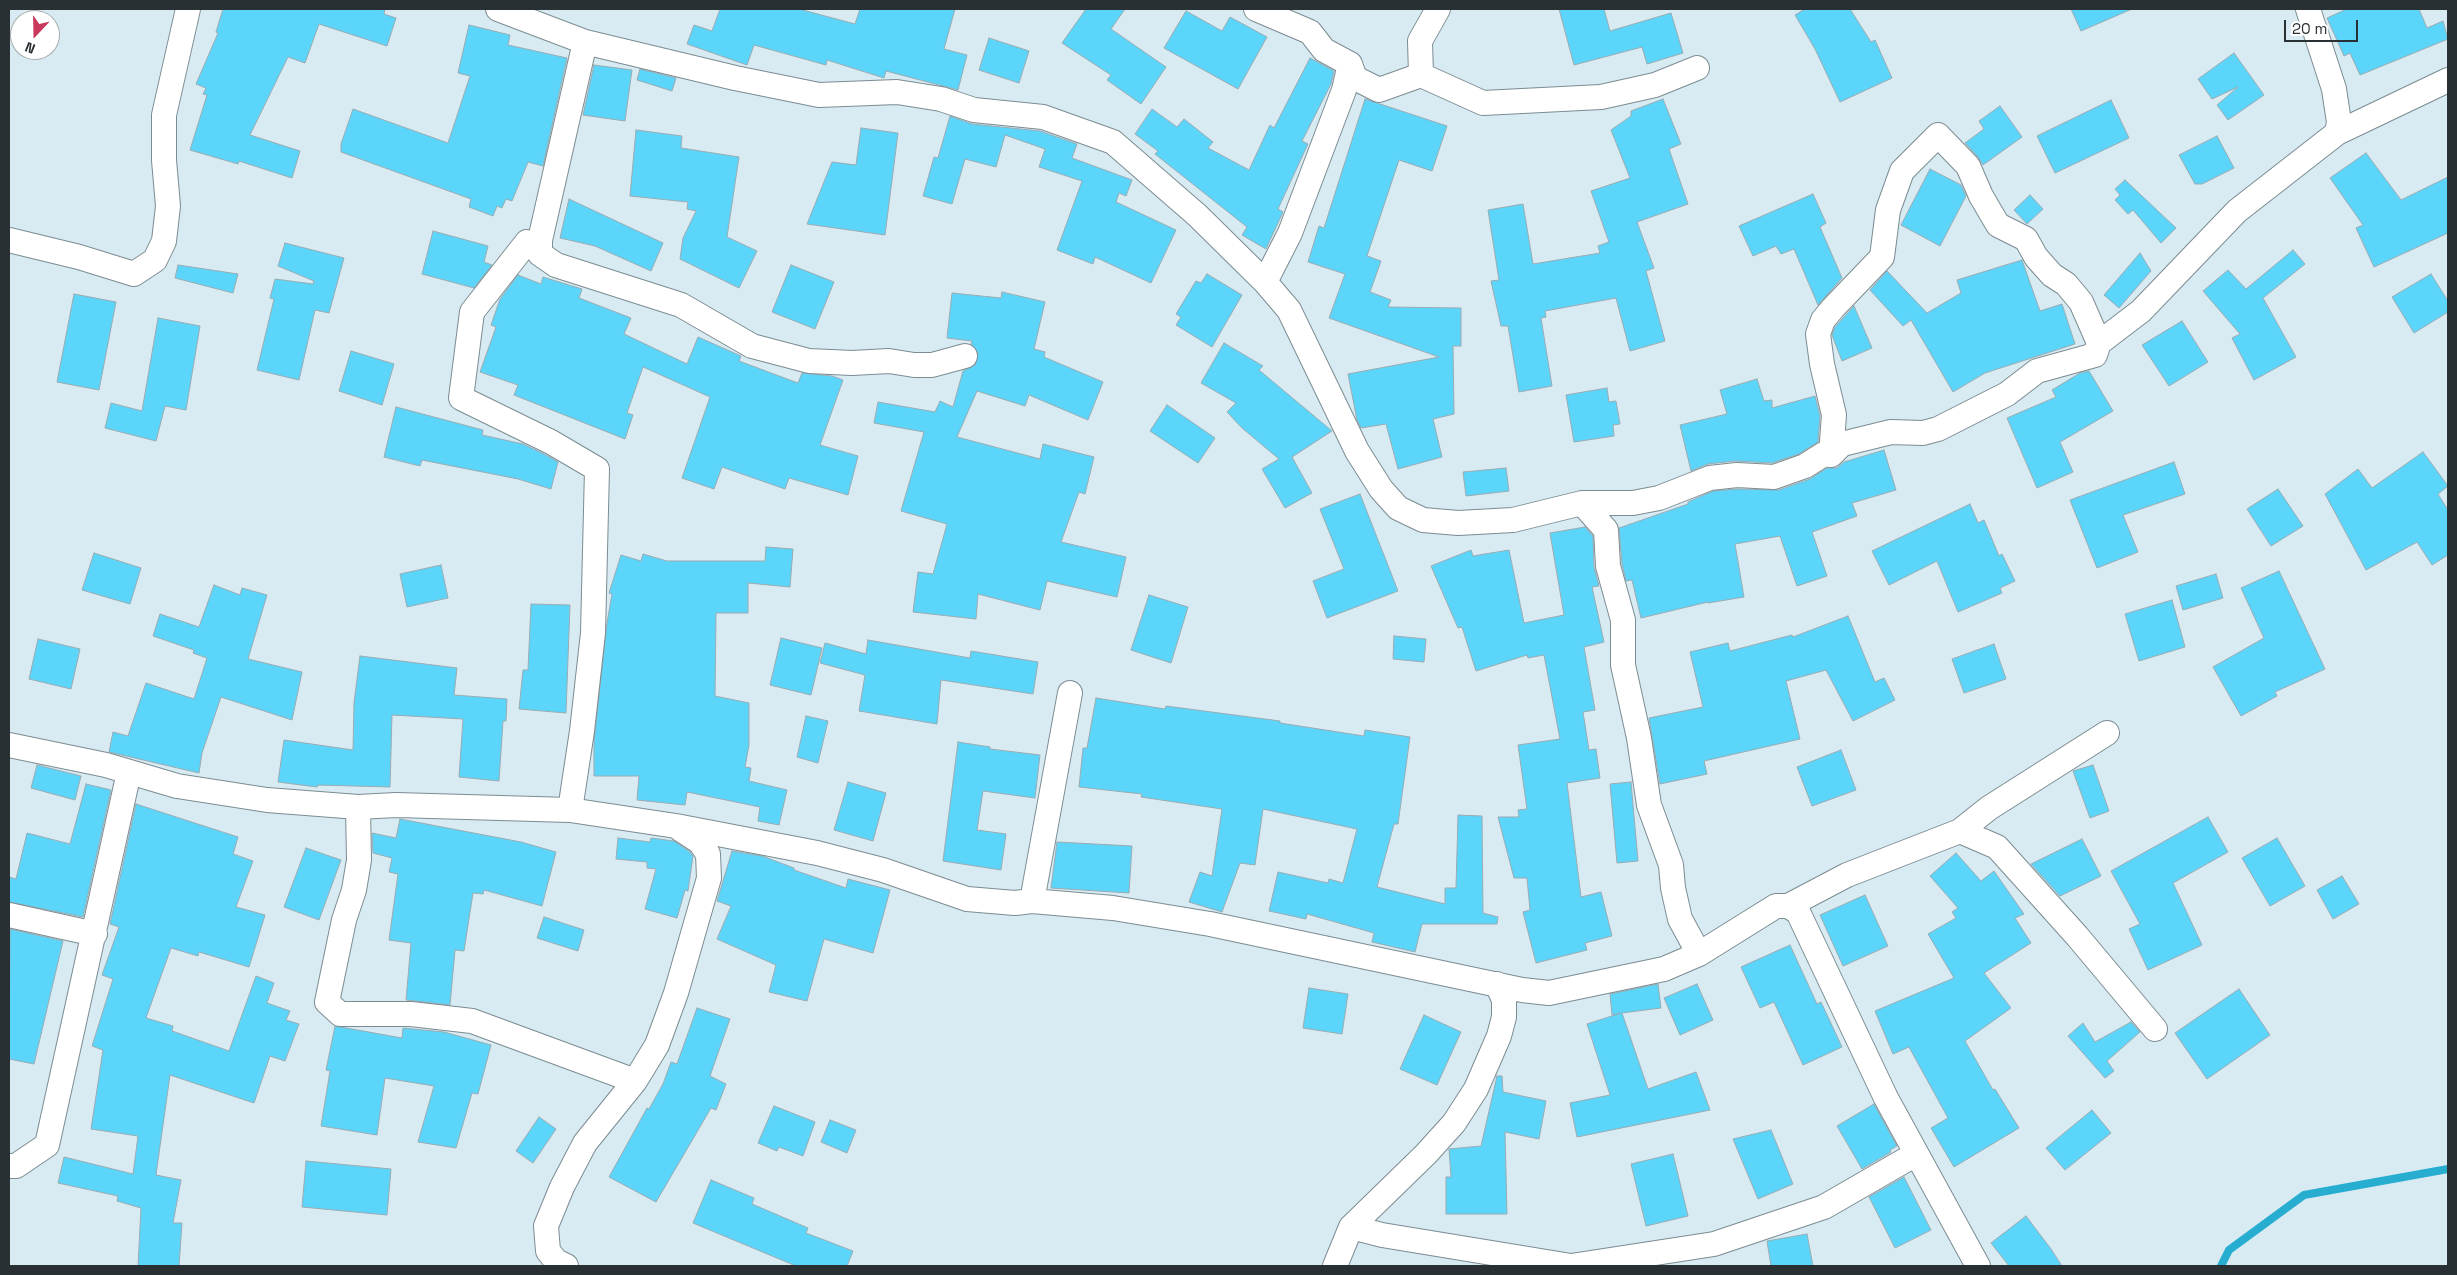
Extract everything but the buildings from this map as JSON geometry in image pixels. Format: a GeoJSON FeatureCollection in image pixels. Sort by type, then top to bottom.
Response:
{"type":"FeatureCollection","features":[{"type":"Feature","properties":{"kind":"street"},"geometry":{"type":"LineString","coordinates":[[9,240],[134,274],[145,269],[155,260],[164,241],[168,206],[164,160],[164,115],[188,9]]}},
{"type":"Feature","properties":{"kind":"street"},"geometry":{"type":"LineString","coordinates":[[498,9],[585,42],[819,95],[897,92],[941,99],[974,110],[1043,117],[1113,142],[1197,215],[1266,282],[1290,310],[1357,451],[1381,489],[1398,508],[1423,520],[1458,524],[1514,520],[1582,503],[1633,503],[1659,498],[1710,478],[1737,475],[1774,477],[1805,466],[1824,454],[1831,455]]}},
{"type":"Feature","properties":{"kind":"street"},"geometry":{"type":"LineString","coordinates":[[1256,9],[1310,32],[1324,50],[1350,64],[1355,78],[1379,90],[1421,75],[1483,103],[1601,97],[1656,85],[1697,68]]}},
{"type":"Feature","properties":{"kind":"street"},"geometry":{"type":"LineString","coordinates":[[1421,75],[1420,41],[1438,9]]}},
{"type":"Feature","properties":{"kind":"street"},"geometry":{"type":"LineString","coordinates":[[2308,9],[2334,89],[2339,122],[2337,133]]}},
{"type":"Feature","properties":{"kind":"street"},"geometry":{"type":"LineString","coordinates":[[585,42],[540,240],[540,254],[556,265],[681,305],[752,346],[809,361],[852,363],[890,361],[914,365],[932,364],[965,356]]}},
{"type":"Feature","properties":{"kind":"street"},"geometry":{"type":"LineString","coordinates":[[1266,282],[1290,233],[1344,90],[1350,64]]}},
{"type":"Feature","properties":{"kind":"street"},"geometry":{"type":"LineString","coordinates":[[1831,455],[1842,444],[1891,432],[1923,433],[1938,429],[2007,394],[2037,371],[2095,356],[2099,343],[2141,311],[2237,211],[2337,133],[2448,80]]}},
{"type":"Feature","properties":{"kind":"street"},"geometry":{"type":"LineString","coordinates":[[1831,455],[1834,415],[1822,364],[1818,334],[1823,320],[1882,257],[1888,210],[1902,171],[1938,135],[1968,166],[1981,196],[1998,225],[2026,239],[2036,257],[2052,275],[2066,284],[2081,302],[2099,343]]}},
{"type":"Feature","properties":{"kind":"street"},"geometry":{"type":"LineString","coordinates":[[527,242],[472,312],[461,398],[551,442],[597,469],[593,633],[570,810]]}},
{"type":"Feature","properties":{"kind":"street"},"geometry":{"type":"LineString","coordinates":[[1582,503],[1606,530],[1608,566],[1622,620],[1622,665],[1639,738],[1648,805],[1671,865],[1673,888],[1680,919],[1699,954]]}},
{"type":"Feature","properties":{"kind":"street"},"geometry":{"type":"LineString","coordinates":[[1032,901],[1070,693]]}},
{"type":"Feature","properties":{"kind":"street"},"geometry":{"type":"LineString","coordinates":[[9,745],[129,772],[177,786],[267,800],[358,806],[396,805],[570,810],[676,826],[817,853],[883,870],[967,899],[1015,903],[1032,901],[1113,908],[1210,924],[1522,990],[1549,993],[1664,969],[1699,954],[1776,906],[1788,906],[1848,875],[1960,831],[1989,808],[2107,733]]}},
{"type":"Feature","properties":{"kind":"street"},"geometry":{"type":"LineString","coordinates":[[9,1166],[16,1166],[48,1144],[129,772]]}},
{"type":"Feature","properties":{"kind":"street"},"geometry":{"type":"LineString","coordinates":[[358,806],[359,860],[354,890],[344,920],[327,1002],[340,1014],[412,1014],[472,1021],[635,1081]]}},
{"type":"Feature","properties":{"kind":"street"},"geometry":{"type":"LineString","coordinates":[[566,1266],[556,1261],[545,1259],[546,1226],[562,1187],[585,1142],[635,1081],[660,1037],[676,993],[709,878],[708,854],[700,842],[676,826]]}},
{"type":"Feature","properties":{"kind":"street"},"geometry":{"type":"LineString","coordinates":[[1960,831],[1997,847],[2077,936],[2155,1029]]}},
{"type":"Feature","properties":{"kind":"street"},"geometry":{"type":"LineString","coordinates":[[1788,906],[1798,912],[1886,1098],[1978,1266]]}},
{"type":"Feature","properties":{"kind":"street"},"geometry":{"type":"LineString","coordinates":[[9,914],[95,934]]}},
{"type":"Feature","properties":{"kind":"street"},"geometry":{"type":"LineString","coordinates":[[1335,1266],[1351,1227],[1448,1130],[1476,1090],[1499,1036],[1504,1017],[1504,1000],[1497,984]]}},
{"type":"Feature","properties":{"kind":"street"},"geometry":{"type":"LineString","coordinates":[[1351,1227],[1382,1235],[1571,1266],[1714,1244],[1824,1207],[1916,1154]]}},
{"type":"Feature","properties":{"kind":"waterway"},"geometry":{"type":"LineString","coordinates":[[2221,1266],[2229,1250],[2304,1195],[2448,1169]]}}]}
